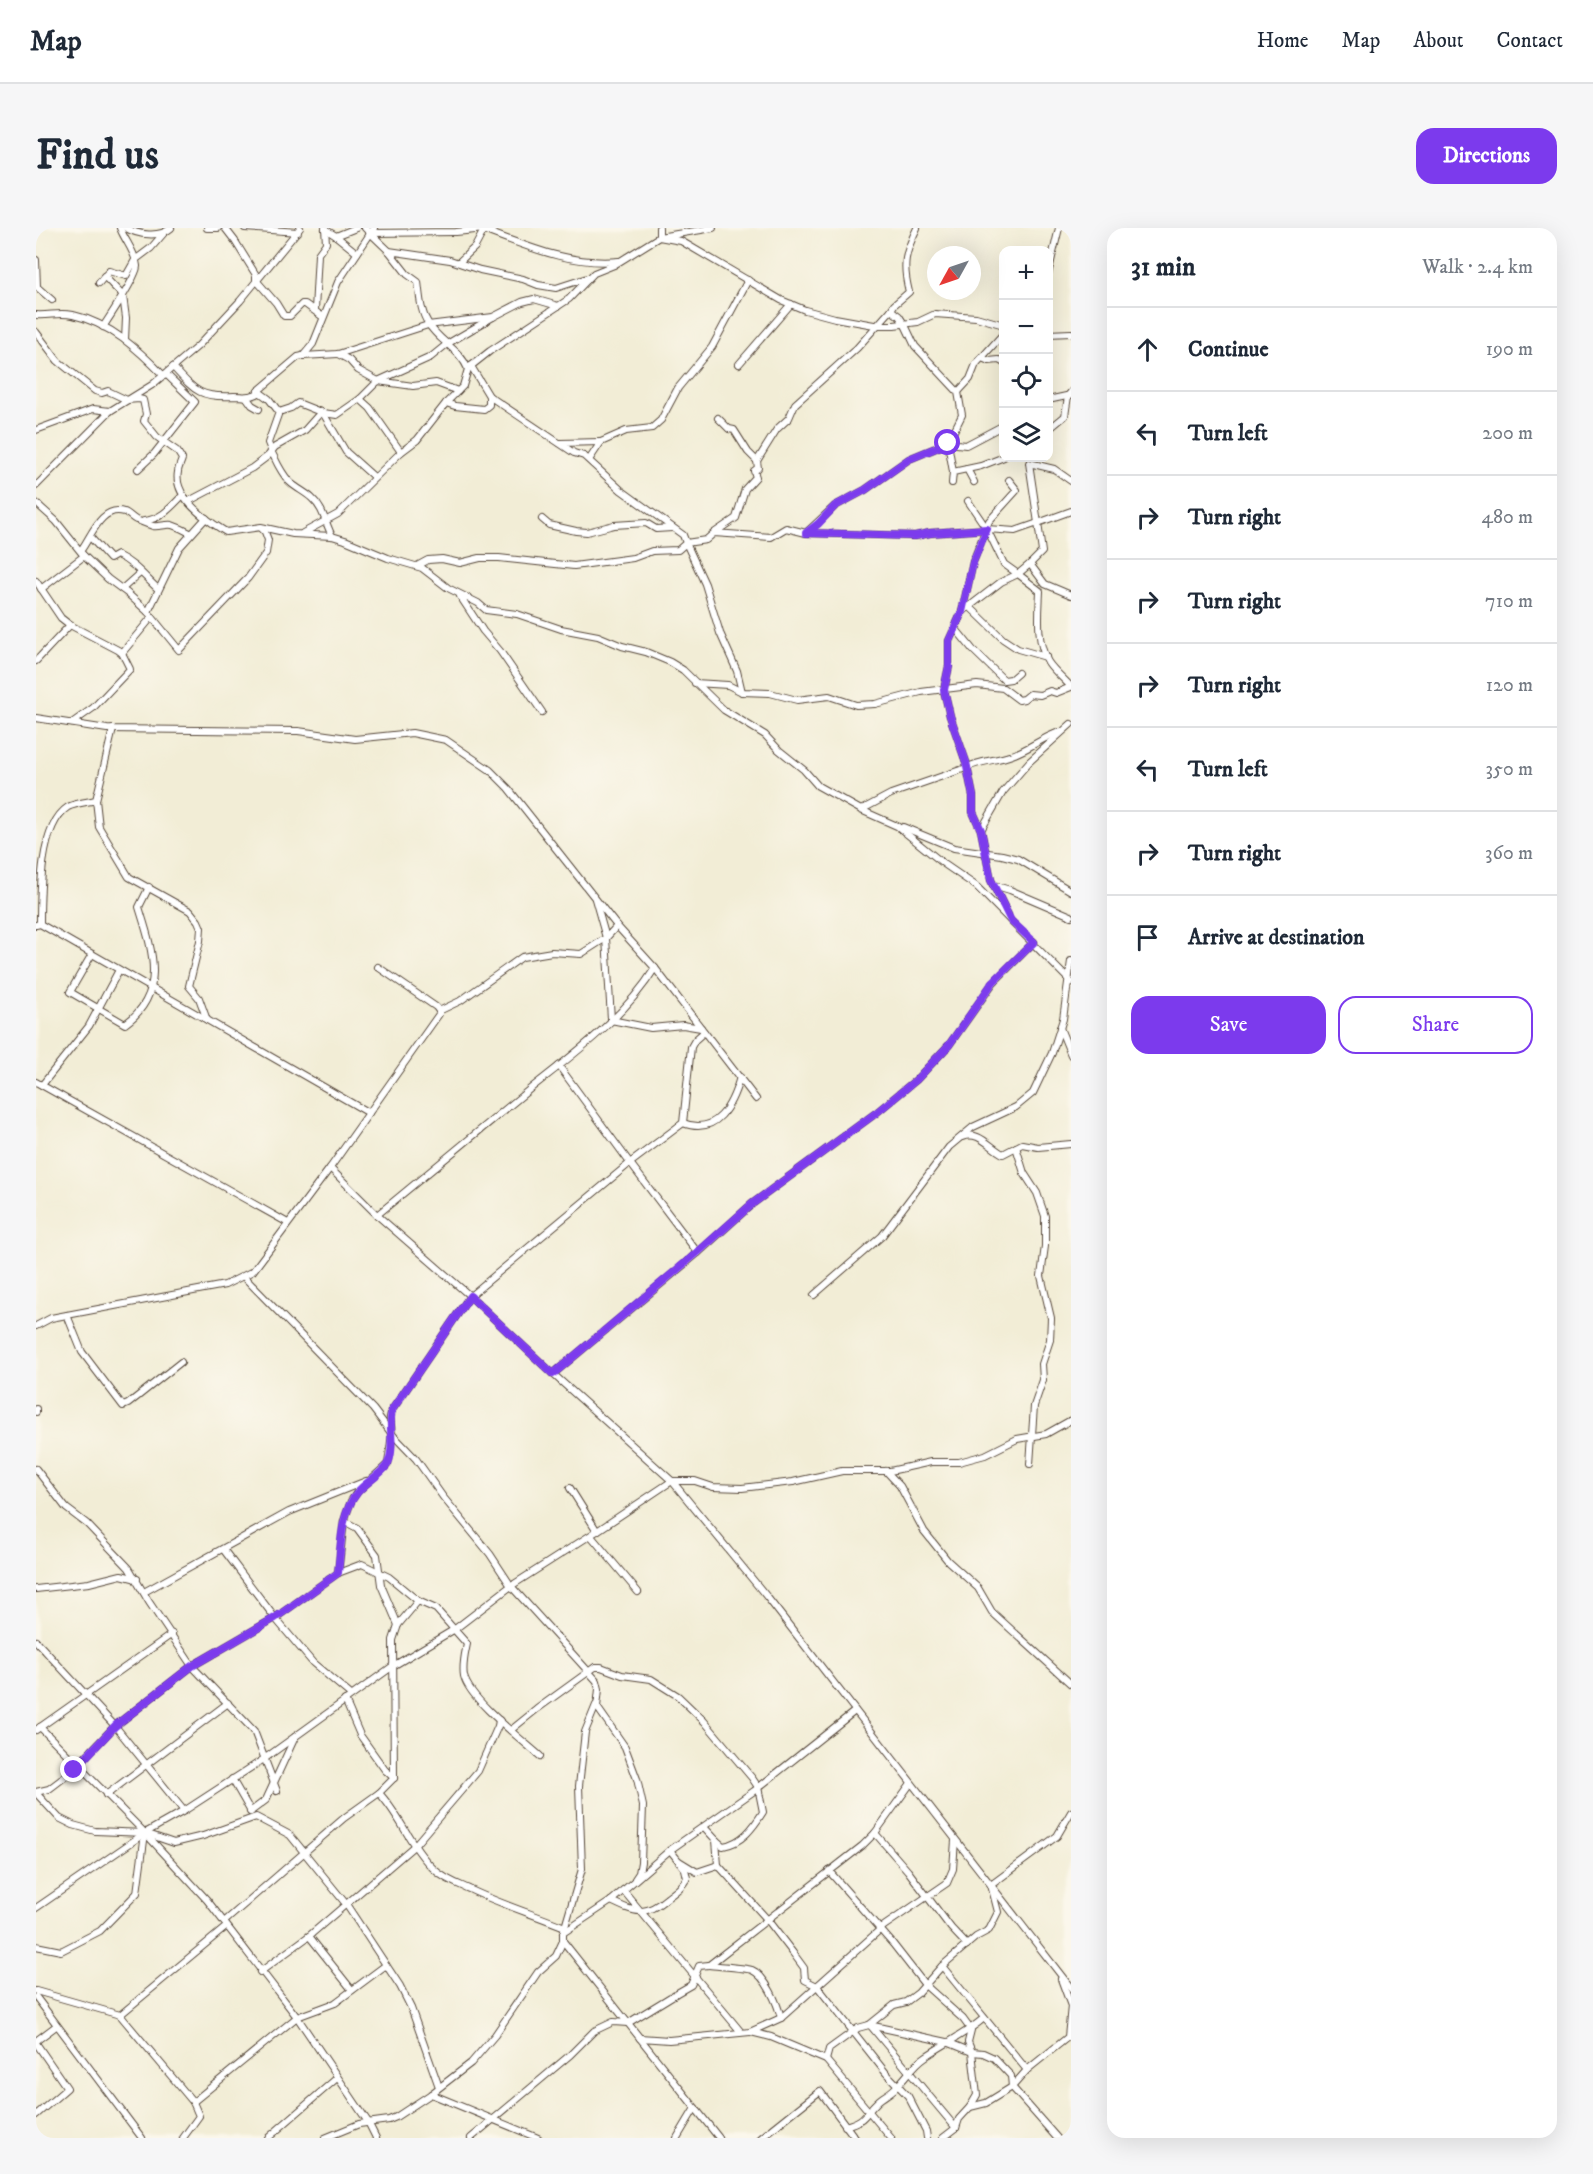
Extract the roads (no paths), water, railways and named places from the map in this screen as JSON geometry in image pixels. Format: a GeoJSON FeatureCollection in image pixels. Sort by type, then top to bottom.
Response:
{"type":"FeatureCollection","features":[{"type":"Feature","properties":{"kind":"street"},"geometry":{"type":"LineString","coordinates":[[103,327],[126,288],[135,278],[138,267],[128,241],[120,228]]}},
{"type":"Feature","properties":{"kind":"street"},"geometry":{"type":"LineString","coordinates":[[126,228],[135,233],[164,233]]}},
{"type":"Feature","properties":{"kind":"street"},"geometry":{"type":"LineString","coordinates":[[99,283],[109,270],[126,276],[135,260],[171,228]]}},
{"type":"Feature","properties":{"kind":"street"},"geometry":{"type":"LineString","coordinates":[[207,228],[218,228]]}},
{"type":"Feature","properties":{"kind":"street"},"geometry":{"type":"LineString","coordinates":[[225,228],[256,275],[256,280],[284,316],[290,316],[302,304],[323,317]]}},
{"type":"Feature","properties":{"kind":"street"},"geometry":{"type":"LineString","coordinates":[[245,228],[299,230]]}},
{"type":"Feature","properties":{"kind":"street"},"geometry":{"type":"LineString","coordinates":[[336,236],[356,228]]}},
{"type":"Feature","properties":{"kind":"street"},"geometry":{"type":"LineString","coordinates":[[365,228],[456,232],[494,228]]}},
{"type":"Feature","properties":{"kind":"street"},"geometry":{"type":"LineString","coordinates":[[659,228],[659,237]]}},
{"type":"Feature","properties":{"kind":"street"},"geometry":{"type":"LineString","coordinates":[[301,534],[338,514],[374,477],[417,440],[446,403],[463,386],[470,368],[490,351],[577,292],[594,273],[623,260],[659,237],[713,228]]}},
{"type":"Feature","properties":{"kind":"street"},"geometry":{"type":"LineString","coordinates":[[757,461],[777,429],[789,418],[795,404],[879,325],[894,305],[909,292],[906,282],[905,253],[917,228]]}},
{"type":"Feature","properties":{"kind":"street"},"geometry":{"type":"LineString","coordinates":[[1053,253],[1059,228]]}},
{"type":"Feature","properties":{"kind":"street"},"geometry":{"type":"LineString","coordinates":[[315,310],[318,254],[326,243],[325,229]]}},
{"type":"Feature","properties":{"kind":"street"},"geometry":{"type":"LineString","coordinates":[[325,229],[357,254]]}},
{"type":"Feature","properties":{"kind":"street"},"geometry":{"type":"LineString","coordinates":[[484,229],[544,252],[572,259],[610,262],[623,260]]}},
{"type":"Feature","properties":{"kind":"street"},"geometry":{"type":"LineString","coordinates":[[459,262],[475,247],[484,229]]}},
{"type":"Feature","properties":{"kind":"street"},"geometry":{"type":"LineString","coordinates":[[36,486],[110,411],[145,391],[182,361],[216,328],[299,230]]}},
{"type":"Feature","properties":{"kind":"street"},"geometry":{"type":"LineString","coordinates":[[373,230],[407,274],[418,282],[422,313],[428,325],[459,354],[489,396],[574,453],[584,456],[621,490],[683,535],[705,584],[720,633],[738,671],[742,692]]}},
{"type":"Feature","properties":{"kind":"street"},"geometry":{"type":"LineString","coordinates":[[303,356],[313,344],[339,282],[373,230]]}},
{"type":"Feature","properties":{"kind":"street"},"geometry":{"type":"LineString","coordinates":[[659,237],[681,241],[791,304],[835,318],[879,325],[918,322],[935,314],[976,317],[999,324]]}},
{"type":"Feature","properties":{"kind":"street"},"geometry":{"type":"LineString","coordinates":[[389,251],[459,262],[480,270],[556,288],[591,276]]}},
{"type":"Feature","properties":{"kind":"street"},"geometry":{"type":"LineString","coordinates":[[36,260],[37,287],[52,300]]}},
{"type":"Feature","properties":{"kind":"street"},"geometry":{"type":"LineString","coordinates":[[104,276],[123,296],[126,318],[125,340]]}},
{"type":"Feature","properties":{"kind":"street"},"geometry":{"type":"LineString","coordinates":[[560,443],[601,442],[626,431],[652,428],[661,420],[678,388],[712,347],[748,280]]}},
{"type":"Feature","properties":{"kind":"street"},"geometry":{"type":"LineString","coordinates":[[279,412],[298,403],[337,415],[360,399],[378,381],[430,357],[447,344],[522,302],[534,299],[558,306]]}},
{"type":"Feature","properties":{"kind":"street"},"geometry":{"type":"LineString","coordinates":[[739,364],[791,304]]}},
{"type":"Feature","properties":{"kind":"street"},"geometry":{"type":"LineString","coordinates":[[891,310],[904,324],[915,346],[958,392],[962,415],[948,443],[952,483]]}},
{"type":"Feature","properties":{"kind":"street"},"geometry":{"type":"LineString","coordinates":[[36,315],[57,313],[72,315],[103,327],[125,340],[146,357],[195,402],[154,454],[138,469]]}},
{"type":"Feature","properties":{"kind":"street"},"geometry":{"type":"LineString","coordinates":[[173,367],[194,390],[214,396],[246,398],[257,394],[298,357],[338,354],[428,325],[493,317]]}},
{"type":"Feature","properties":{"kind":"street"},"geometry":{"type":"LineString","coordinates":[[36,332],[58,361],[95,391],[102,393],[108,391],[127,400],[143,400],[146,414],[144,421],[163,442],[177,451],[182,459],[178,480],[183,495],[196,511],[226,532],[261,527],[301,534],[332,536],[388,558],[422,568],[486,610],[517,614],[561,629],[598,636],[622,646],[655,655],[678,667],[724,710],[765,735],[779,750],[804,770],[818,786],[861,810],[954,848],[1018,859],[1071,891]]}},
{"type":"Feature","properties":{"kind":"street"},"geometry":{"type":"LineString","coordinates":[[1053,334],[1071,333]]}},
{"type":"Feature","properties":{"kind":"street"},"geometry":{"type":"LineString","coordinates":[[958,392],[970,379],[976,364],[999,338]]}},
{"type":"Feature","properties":{"kind":"street"},"geometry":{"type":"LineString","coordinates":[[338,354],[349,360],[358,370],[378,381],[412,386],[436,382],[458,392]]}},
{"type":"Feature","properties":{"kind":"street"},"geometry":{"type":"LineString","coordinates":[[981,358],[989,361],[999,360]]}},
{"type":"Feature","properties":{"kind":"street"},"geometry":{"type":"LineString","coordinates":[[258,391],[279,412]]}},
{"type":"Feature","properties":{"kind":"street"},"geometry":{"type":"LineString","coordinates":[[1053,399],[1070,394],[1065,416],[1053,426]]}},
{"type":"Feature","properties":{"kind":"street"},"geometry":{"type":"LineString","coordinates":[[446,403],[484,409],[489,405],[489,396]]}},
{"type":"Feature","properties":{"kind":"street"},"geometry":{"type":"LineString","coordinates":[[246,398],[259,409]]}},
{"type":"Feature","properties":{"kind":"street"},"geometry":{"type":"LineString","coordinates":[[360,399],[370,408],[401,452]]}},
{"type":"Feature","properties":{"kind":"street"},"geometry":{"type":"LineString","coordinates":[[36,430],[93,409],[110,411]]}},
{"type":"Feature","properties":{"kind":"street"},"geometry":{"type":"LineString","coordinates":[[279,412],[268,443],[271,451],[293,485],[304,490],[320,510],[332,536]]}},
{"type":"Feature","properties":{"kind":"street"},"geometry":{"type":"LineString","coordinates":[[189,501],[252,468],[286,440],[306,430],[322,412]]}},
{"type":"Feature","properties":{"kind":"street"},"geometry":{"type":"LineString","coordinates":[[322,412],[346,452],[374,477]]}},
{"type":"Feature","properties":{"kind":"street"},"geometry":{"type":"LineString","coordinates":[[417,566],[428,560],[442,559],[460,563],[480,558],[499,558],[573,566],[633,558],[652,551],[678,550],[686,543],[706,540],[736,518],[745,489],[756,477],[754,471],[758,468],[757,461],[748,452],[734,430],[729,429],[718,418]]}},
{"type":"Feature","properties":{"kind":"street"},"geometry":{"type":"LineString","coordinates":[[806,533],[835,506],[865,490],[909,459],[948,443],[966,445],[999,428]]}},
{"type":"Feature","properties":{"kind":"street"},"geometry":{"type":"LineString","coordinates":[[588,460],[601,442]]}},
{"type":"Feature","properties":{"kind":"street"},"geometry":{"type":"LineString","coordinates":[[952,472],[981,466],[999,458]]}},
{"type":"Feature","properties":{"kind":"street"},"geometry":{"type":"LineString","coordinates":[[962,612],[1001,582],[1018,574],[1041,552],[1029,463],[1054,469],[1071,481]]}},
{"type":"Feature","properties":{"kind":"street"},"geometry":{"type":"LineString","coordinates":[[967,469],[974,482]]}},
{"type":"Feature","properties":{"kind":"street"},"geometry":{"type":"LineString","coordinates":[[1009,480],[1017,490],[988,521],[987,529],[973,562],[962,612],[949,641],[949,666],[944,690],[966,768],[973,796],[973,812],[981,830],[984,853],[993,885],[1011,921]]}},
{"type":"Feature","properties":{"kind":"street"},"geometry":{"type":"LineString","coordinates":[[41,589],[83,553],[94,527],[104,516],[113,512],[123,512],[138,521],[154,520],[166,513],[183,495]]}},
{"type":"Feature","properties":{"kind":"street"},"geometry":{"type":"LineString","coordinates":[[695,683],[728,685],[742,692],[770,693],[797,700],[829,696],[856,705],[875,704],[921,692],[977,686],[1003,688],[1019,700],[1030,694],[1040,695],[1050,691],[1056,693],[1071,687],[1046,657],[1038,632],[1040,591],[1004,564],[987,529],[968,501]]}},
{"type":"Feature","properties":{"kind":"street"},"geometry":{"type":"LineString","coordinates":[[36,503],[56,520],[108,579],[150,615],[179,650],[248,578],[266,553],[268,540],[261,527]]}},
{"type":"Feature","properties":{"kind":"street"},"geometry":{"type":"LineString","coordinates":[[714,533],[771,537],[786,528],[806,533],[915,536],[987,529],[1015,531],[1071,511]]}},
{"type":"Feature","properties":{"kind":"street"},"geometry":{"type":"LineString","coordinates":[[122,653],[150,615],[158,589],[174,555],[190,533],[206,518]]}},
{"type":"Feature","properties":{"kind":"street"},"geometry":{"type":"LineString","coordinates":[[542,519],[549,525],[587,532],[614,525],[646,523],[656,529],[672,527]]}},
{"type":"Feature","properties":{"kind":"street"},"geometry":{"type":"LineString","coordinates":[[144,521],[154,526],[172,525],[190,533]]}},
{"type":"Feature","properties":{"kind":"street"},"geometry":{"type":"LineString","coordinates":[[91,538],[110,559],[117,555],[133,563],[140,573],[158,589]]}},
{"type":"Feature","properties":{"kind":"street"},"geometry":{"type":"LineString","coordinates":[[1030,564],[1045,584],[1071,595]]}},
{"type":"Feature","properties":{"kind":"street"},"geometry":{"type":"LineString","coordinates":[[122,589],[140,573]]}},
{"type":"Feature","properties":{"kind":"street"},"geometry":{"type":"LineString","coordinates":[[36,581],[52,607],[70,625],[122,653],[130,669],[93,708],[72,723]]}},
{"type":"Feature","properties":{"kind":"street"},"geometry":{"type":"LineString","coordinates":[[460,595],[483,632],[500,651],[542,712]]}},
{"type":"Feature","properties":{"kind":"street"},"geometry":{"type":"LineString","coordinates":[[970,607],[1003,639],[1018,649],[1046,657]]}},
{"type":"Feature","properties":{"kind":"street"},"geometry":{"type":"LineString","coordinates":[[36,661],[70,625]]}},
{"type":"Feature","properties":{"kind":"street"},"geometry":{"type":"LineString","coordinates":[[955,628],[973,650],[1004,680],[1011,679],[1018,673]]}},
{"type":"Feature","properties":{"kind":"street"},"geometry":{"type":"LineString","coordinates":[[36,718],[113,729],[278,730],[355,739],[412,733],[446,740],[490,770],[508,788],[617,926],[655,968],[756,1099]]}},
{"type":"Feature","properties":{"kind":"street"},"geometry":{"type":"LineString","coordinates":[[981,830],[1003,792],[1029,762],[1071,724]]}},
{"type":"Feature","properties":{"kind":"street"},"geometry":{"type":"LineString","coordinates":[[113,729],[96,800],[99,827],[129,877],[190,911],[198,921],[201,928],[200,940],[189,986],[199,998],[207,1020]]}},
{"type":"Feature","properties":{"kind":"street"},"geometry":{"type":"LineString","coordinates":[[861,810],[891,794],[966,768],[976,762],[993,762],[1012,755],[1062,731]]}},
{"type":"Feature","properties":{"kind":"street"},"geometry":{"type":"LineString","coordinates":[[96,800],[69,806],[55,821],[44,858],[38,925],[369,1113]]}},
{"type":"Feature","properties":{"kind":"street"},"geometry":{"type":"LineString","coordinates":[[897,826],[944,864],[976,886],[1034,942],[1070,981]]}},
{"type":"Feature","properties":{"kind":"street"},"geometry":{"type":"LineString","coordinates":[[993,885],[1071,916]]}},
{"type":"Feature","properties":{"kind":"street"},"geometry":{"type":"LineString","coordinates":[[92,954],[70,992],[125,1024],[138,1014],[151,988],[154,968],[152,951],[139,907],[149,887]]}},
{"type":"Feature","properties":{"kind":"street"},"geometry":{"type":"LineString","coordinates":[[594,896],[606,939],[611,1020]]}},
{"type":"Feature","properties":{"kind":"street"},"geometry":{"type":"LineString","coordinates":[[36,1326],[51,1318],[225,1285],[244,1277],[260,1263],[330,1168],[439,1011],[460,1001],[522,957],[552,952],[581,954],[606,939],[617,926]]}},
{"type":"Feature","properties":{"kind":"street"},"geometry":{"type":"LineString","coordinates":[[553,1374],[752,1204],[876,1113],[916,1080],[949,1045],[993,982],[1034,942]]}},
{"type":"Feature","properties":{"kind":"street"},"geometry":{"type":"LineString","coordinates":[[814,1295],[882,1236],[940,1157],[959,1138],[973,1126],[1016,1107],[1029,1098],[1052,1053],[1060,1028],[1070,981],[1071,961]]}},
{"type":"Feature","properties":{"kind":"street"},"geometry":{"type":"LineString","coordinates":[[378,967],[439,1011]]}},
{"type":"Feature","properties":{"kind":"street"},"geometry":{"type":"LineString","coordinates":[[376,1215],[611,1020],[645,985],[655,968]]}},
{"type":"Feature","properties":{"kind":"street"},"geometry":{"type":"LineString","coordinates":[[119,970],[89,1026],[39,1084],[288,1223]]}},
{"type":"Feature","properties":{"kind":"street"},"geometry":{"type":"LineString","coordinates":[[611,1020],[651,1028],[683,1025],[703,1030]]}},
{"type":"Feature","properties":{"kind":"street"},"geometry":{"type":"LineString","coordinates":[[1060,1028],[1071,1056]]}},
{"type":"Feature","properties":{"kind":"street"},"geometry":{"type":"LineString","coordinates":[[338,1573],[344,1521],[354,1497],[388,1464],[392,1410],[470,1296],[630,1163],[683,1124],[691,1047],[703,1030]]}},
{"type":"Feature","properties":{"kind":"street"},"geometry":{"type":"LineString","coordinates":[[559,1065],[698,1252]]}},
{"type":"Feature","properties":{"kind":"street"},"geometry":{"type":"LineString","coordinates":[[683,1124],[695,1128],[710,1124],[720,1117],[735,1095],[740,1077]]}},
{"type":"Feature","properties":{"kind":"street"},"geometry":{"type":"LineString","coordinates":[[959,1138],[973,1134],[1004,1154],[1022,1144],[1038,1147],[1071,1144]]}},
{"type":"Feature","properties":{"kind":"street"},"geometry":{"type":"LineString","coordinates":[[1016,1147],[1024,1173],[1037,1193],[1045,1216],[1045,1246],[1041,1276],[1051,1318],[1050,1340],[1042,1364],[1043,1380],[1034,1406],[1030,1464]]}},
{"type":"Feature","properties":{"kind":"street"},"geometry":{"type":"LineString","coordinates":[[330,1168],[376,1215],[470,1296],[672,1481],[767,1597],[1071,1988]]}},
{"type":"Feature","properties":{"kind":"street"},"geometry":{"type":"LineString","coordinates":[[244,1277],[373,1409],[392,1434],[416,1459],[443,1497],[490,1554],[511,1586],[597,1682],[599,1689],[597,1704],[585,1732],[579,1786],[582,1869],[556,1956],[538,1972],[495,2035],[471,2063],[396,2117],[350,2127],[325,2138]]}},
{"type":"Feature","properties":{"kind":"street"},"geometry":{"type":"LineString","coordinates":[[67,1315],[82,1352],[123,1406],[181,1362]]}},
{"type":"Feature","properties":{"kind":"street"},"geometry":{"type":"LineString","coordinates":[[36,1908],[145,1833],[184,1811],[264,1759],[393,1666],[455,1629],[511,1586],[591,1536],[672,1481],[695,1481],[714,1487],[742,1488],[793,1482],[842,1471],[886,1471],[931,1462],[970,1460],[1017,1439],[1046,1434],[1071,1420]]}},
{"type":"Feature","properties":{"kind":"street"},"geometry":{"type":"LineString","coordinates":[[36,1469],[66,1508],[99,1536],[137,1579],[192,1666],[254,1731],[277,1791]]}},
{"type":"Feature","properties":{"kind":"street"},"geometry":{"type":"LineString","coordinates":[[886,1471],[900,1486],[924,1531],[940,1553],[978,1588],[992,1612],[1071,1684]]}},
{"type":"Feature","properties":{"kind":"street"},"geometry":{"type":"LineString","coordinates":[[144,1592],[289,1512],[372,1478]]}},
{"type":"Feature","properties":{"kind":"street"},"geometry":{"type":"LineString","coordinates":[[570,1488],[597,1531]]}},
{"type":"Feature","properties":{"kind":"street"},"geometry":{"type":"LineString","coordinates":[[344,1521],[357,1528],[377,1555],[381,1584],[398,1625]]}},
{"type":"Feature","properties":{"kind":"street"},"geometry":{"type":"LineString","coordinates":[[591,1536],[638,1592]]}},
{"type":"Feature","properties":{"kind":"street"},"geometry":{"type":"LineString","coordinates":[[223,1549],[275,1618],[313,1662],[351,1695]]}},
{"type":"Feature","properties":{"kind":"street"},"geometry":{"type":"LineString","coordinates":[[256,1817],[203,1836],[174,1843],[145,1833],[95,1831],[73,1825],[59,1818],[36,1792],[49,1789],[78,1766],[115,1726],[192,1666],[275,1618],[338,1573],[362,1564],[389,1577],[418,1601],[436,1609],[455,1629],[467,1644],[463,1668],[467,1685],[499,1719],[540,1756]]}},
{"type":"Feature","properties":{"kind":"street"},"geometry":{"type":"LineString","coordinates":[[36,1589],[89,1583],[121,1575],[137,1579]]}},
{"type":"Feature","properties":{"kind":"street"},"geometry":{"type":"LineString","coordinates":[[120,2015],[225,1925],[263,1887],[305,1854],[344,1818],[379,1793],[394,1778],[393,1640],[398,1625],[418,1601]]}},
{"type":"Feature","properties":{"kind":"street"},"geometry":{"type":"LineString","coordinates":[[172,1634],[38,1728],[145,1833],[207,1900],[260,1972],[297,2017],[368,2122],[376,2138]]}},
{"type":"Feature","properties":{"kind":"street"},"geometry":{"type":"LineString","coordinates":[[36,1641],[115,1726],[184,1811]]}},
{"type":"Feature","properties":{"kind":"street"},"geometry":{"type":"LineString","coordinates":[[511,1730],[587,1671],[597,1667],[622,1676],[651,1679],[678,1696],[699,1716],[758,1787],[763,1812],[755,1825],[734,1845],[723,1846],[704,1827]]}},
{"type":"Feature","properties":{"kind":"street"},"geometry":{"type":"LineString","coordinates":[[345,1700],[360,1735],[385,1770],[394,1778]]}},
{"type":"Feature","properties":{"kind":"street"},"geometry":{"type":"LineString","coordinates":[[106,1796],[228,1703]]}},
{"type":"Feature","properties":{"kind":"street"},"geometry":{"type":"LineString","coordinates":[[597,1704],[626,1747],[643,1806],[641,1862],[635,1879]]}},
{"type":"Feature","properties":{"kind":"street"},"geometry":{"type":"LineString","coordinates":[[564,1934],[611,1901],[670,1850],[758,1787],[855,1711]]}},
{"type":"Feature","properties":{"kind":"street"},"geometry":{"type":"LineString","coordinates":[[260,1972],[309,1936],[414,1846],[478,1771],[499,1719]]}},
{"type":"Feature","properties":{"kind":"street"},"geometry":{"type":"LineString","coordinates":[[250,1812],[266,1800],[296,1736]]}},
{"type":"Feature","properties":{"kind":"street"},"geometry":{"type":"LineString","coordinates":[[232,1779],[250,1812],[290,1834],[346,1904],[411,2008],[439,2087]]}},
{"type":"Feature","properties":{"kind":"street"},"geometry":{"type":"LineString","coordinates":[[709,1965],[766,1918],[862,1846],[875,1833],[911,1784]]}},
{"type":"Feature","properties":{"kind":"street"},"geometry":{"type":"LineString","coordinates":[[379,1793],[389,1803],[414,1846],[437,1872],[564,1934],[628,2023],[720,2138]]}},
{"type":"Feature","properties":{"kind":"street"},"geometry":{"type":"LineString","coordinates":[[991,1885],[1057,1836],[1071,1812]]}},
{"type":"Feature","properties":{"kind":"street"},"geometry":{"type":"LineString","coordinates":[[36,1946],[61,1951],[100,1931],[137,1893],[145,1833]]}},
{"type":"Feature","properties":{"kind":"street"},"geometry":{"type":"LineString","coordinates":[[875,1833],[967,1945]]}},
{"type":"Feature","properties":{"kind":"street"},"geometry":{"type":"LineString","coordinates":[[716,1840],[718,1865],[766,1918],[804,1968],[805,1980],[817,1986],[886,2073],[908,2096],[927,2138]]}},
{"type":"Feature","properties":{"kind":"street"},"geometry":{"type":"LineString","coordinates":[[750,2032],[780,2018],[879,1930],[947,1883],[951,1876],[955,1840]]}},
{"type":"Feature","properties":{"kind":"street"},"geometry":{"type":"LineString","coordinates":[[611,1901],[632,1911],[647,1912],[657,1907],[683,1886],[687,1878],[685,1869],[670,1850]]}},
{"type":"Feature","properties":{"kind":"street"},"geometry":{"type":"LineString","coordinates":[[679,1861],[697,1872],[718,1865]]}},
{"type":"Feature","properties":{"kind":"street"},"geometry":{"type":"LineString","coordinates":[[829,1871],[893,1944],[925,1985],[963,2019],[971,2030]]}},
{"type":"Feature","properties":{"kind":"street"},"geometry":{"type":"LineString","coordinates":[[826,2060],[829,2049],[853,2032],[869,2025],[894,2005],[906,2002],[942,1966],[989,1930],[998,1912],[991,1885]]}},
{"type":"Feature","properties":{"kind":"street"},"geometry":{"type":"LineString","coordinates":[[623,1890],[741,2032]]}},
{"type":"Feature","properties":{"kind":"street"},"geometry":{"type":"LineString","coordinates":[[309,1936],[352,1990]]}},
{"type":"Feature","properties":{"kind":"street"},"geometry":{"type":"LineString","coordinates":[[193,2102],[297,2017],[335,2003],[386,1965]]}},
{"type":"Feature","properties":{"kind":"street"},"geometry":{"type":"LineString","coordinates":[[471,2138],[570,2055],[594,2031],[613,2022],[628,2023],[691,1985],[699,1966],[752,1970],[772,1994],[777,2003],[780,2018]]}},
{"type":"Feature","properties":{"kind":"street"},"geometry":{"type":"LineString","coordinates":[[942,1966],[1027,2070]]}},
{"type":"Feature","properties":{"kind":"street"},"geometry":{"type":"LineString","coordinates":[[970,2107],[986,2103],[1012,2087],[1027,2070],[1070,2036],[1071,2006],[1059,1973]]}},
{"type":"Feature","properties":{"kind":"street"},"geometry":{"type":"LineString","coordinates":[[36,1991],[120,2015],[193,2102],[200,2116],[183,2138]]}},
{"type":"Feature","properties":{"kind":"street"},"geometry":{"type":"LineString","coordinates":[[36,1997],[142,2138]]}},
{"type":"Feature","properties":{"kind":"street"},"geometry":{"type":"LineString","coordinates":[[845,2126],[861,2122],[877,2102],[899,2085],[912,2068],[947,2042],[971,2030],[984,2018]]}},
{"type":"Feature","properties":{"kind":"street"},"geometry":{"type":"LineString","coordinates":[[869,2025],[947,2042],[994,2058],[1011,2076],[1012,2087],[1057,2138]]}},
{"type":"Feature","properties":{"kind":"street"},"geometry":{"type":"LineString","coordinates":[[869,2025],[956,2128]]}},
{"type":"Feature","properties":{"kind":"street"},"geometry":{"type":"LineString","coordinates":[[36,2115],[67,2088],[36,2042],[56,2026]]}},
{"type":"Feature","properties":{"kind":"street"},"geometry":{"type":"LineString","coordinates":[[943,2138],[956,2128],[959,2119],[977,2095],[972,2052],[968,2042],[971,2030]]}},
{"type":"Feature","properties":{"kind":"street"},"geometry":{"type":"LineString","coordinates":[[640,2038],[669,2040],[741,2032],[771,2037],[826,2060],[891,2138]]}},
{"type":"Feature","properties":{"kind":"street"},"geometry":{"type":"LineString","coordinates":[[268,2138],[337,2078]]}},
{"type":"Feature","properties":{"kind":"street"},"geometry":{"type":"LineString","coordinates":[[761,2138],[820,2091],[855,2138]]}},
{"type":"Feature","properties":{"kind":"street"},"geometry":{"type":"LineString","coordinates":[[431,2094],[538,2138]]}},
{"type":"Feature","properties":{"kind":"street"},"geometry":{"type":"LineString","coordinates":[[676,2138],[695,2108]]}}]}
